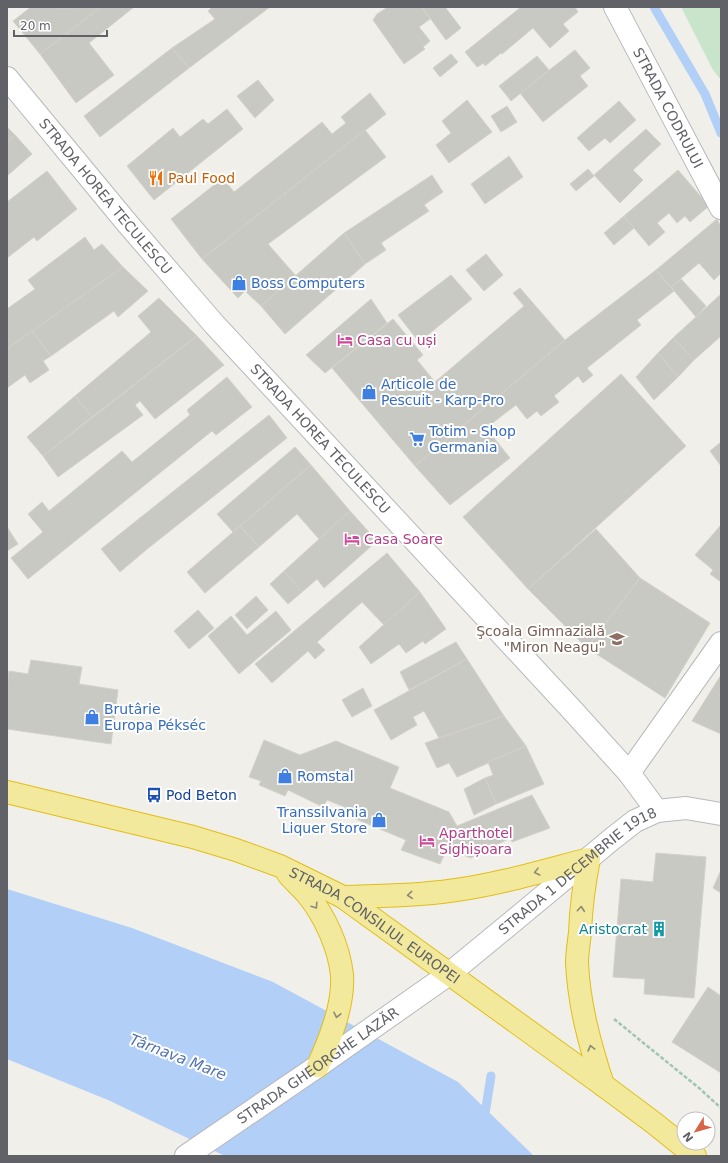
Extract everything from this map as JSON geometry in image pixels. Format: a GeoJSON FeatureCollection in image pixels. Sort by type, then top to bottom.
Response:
{"type":"FeatureCollection","features":[{"type":"Feature","properties":{"kind":"highway","name":"STRADA CONSILIUL EUROPEI"},"geometry":{"type":"LineString","coordinates":[[7,792],[193,837],[236,850],[280,866],[343,897],[603,1085],[695,1156]]}},
{"type":"Feature","properties":{"kind":"highway"},"geometry":{"type":"LineString","coordinates":[[343,897],[406,896],[450,891],[491,883],[589,859],[583,890],[577,962],[585,1025],[592,1053],[603,1085]]}},
{"type":"Feature","properties":{"kind":"highway"},"geometry":{"type":"LineString","coordinates":[[280,866],[307,895],[320,914],[332,939],[340,963],[342,976],[340,1000],[334,1026],[318,1066]]}},
{"type":"Feature","properties":{"kind":"street","name":"STRADA CODRULUI"},"geometry":{"type":"LineString","coordinates":[[615,7],[719,204]]}},
{"type":"Feature","properties":{"kind":"street","name":"STRADA HOREA TECULESCU"},"geometry":{"type":"LineString","coordinates":[[7,78],[127,223],[214,324],[574,711],[629,773],[656,811]]}},
{"type":"Feature","properties":{"kind":"street"},"geometry":{"type":"LineString","coordinates":[[629,773],[721,643]]}},
{"type":"Feature","properties":{"kind":"street","name":"STRADA 1 DECEMBRIE 1918"},"geometry":{"type":"LineString","coordinates":[[448,974],[635,821],[656,811],[686,808],[721,814]]}},
{"type":"Feature","properties":{"kind":"street","name":"STRADA GHEORGHE LAZĂR"},"geometry":{"type":"LineString","coordinates":[[186,1156],[318,1066],[448,974]]}},
{"type":"Feature","properties":{"kind":"path"},"geometry":{"type":"LineString","coordinates":[[614,1019],[699,1088],[721,1108]]}},
{"type":"Feature","properties":{"kind":"green space"},"geometry":{"type":"Polygon","coordinates":[[[681,7],[721,7],[721,80],[713,70],[681,7]]]}},
{"type":"Feature","properties":{"kind":"water","name":"Târnava Mare"},"geometry":{"type":"Polygon","coordinates":[[[7,889],[132,928],[273,982],[458,1082],[534,1156],[225,1156],[108,1100],[7,1059],[7,889]]]}},
{"type":"Feature","properties":{"kind":"building"},"geometry":{"type":"Polygon","coordinates":[[[31,7],[101,7],[40,54],[13,21],[31,7]]]}},
{"type":"Feature","properties":{"kind":"building"},"geometry":{"type":"Polygon","coordinates":[[[101,7],[134,7],[89,43],[114,75],[76,103],[40,54],[101,7]]]}},
{"type":"Feature","properties":{"kind":"building"},"geometry":{"type":"Polygon","coordinates":[[[212,7],[270,7],[189,68],[172,48],[215,19],[208,11],[212,7]]]}},
{"type":"Feature","properties":{"kind":"building"},"geometry":{"type":"Polygon","coordinates":[[[388,7],[422,7],[430,19],[419,27],[430,41],[423,47],[425,49],[404,64],[373,20],[377,14],[388,7]]]}},
{"type":"Feature","properties":{"kind":"building"},"geometry":{"type":"Polygon","coordinates":[[[422,7],[445,7],[461,28],[446,40],[422,7]]]}},
{"type":"Feature","properties":{"kind":"building"},"geometry":{"type":"Polygon","coordinates":[[[521,7],[575,7],[578,12],[563,24],[569,31],[550,48],[533,28],[485,66],[484,63],[477,67],[465,52],[521,7]]]}},
{"type":"Feature","properties":{"kind":"building"},"geometry":{"type":"Polygon","coordinates":[[[172,48],[189,68],[100,137],[84,116],[172,48]]]}},
{"type":"Feature","properties":{"kind":"building"},"geometry":{"type":"Polygon","coordinates":[[[575,50],[590,68],[580,76],[588,86],[543,122],[520,93],[575,50]]]}},
{"type":"Feature","properties":{"kind":"building"},"geometry":{"type":"Polygon","coordinates":[[[451,54],[458,62],[440,77],[433,68],[451,54]]]}},
{"type":"Feature","properties":{"kind":"building"},"geometry":{"type":"Polygon","coordinates":[[[537,56],[549,70],[511,101],[499,86],[537,56]]]}},
{"type":"Feature","properties":{"kind":"building"},"geometry":{"type":"Polygon","coordinates":[[[258,80],[274,100],[255,118],[237,96],[258,80]]]}},
{"type":"Feature","properties":{"kind":"building"},"geometry":{"type":"Polygon","coordinates":[[[370,93],[386,114],[202,259],[171,219],[223,178],[234,192],[322,122],[332,134],[346,123],[341,117],[370,93]]]}},
{"type":"Feature","properties":{"kind":"building"},"geometry":{"type":"Polygon","coordinates":[[[467,100],[492,132],[449,163],[436,145],[451,133],[442,121],[467,100]]]}},
{"type":"Feature","properties":{"kind":"building"},"geometry":{"type":"Polygon","coordinates":[[[619,101],[636,120],[610,143],[605,138],[589,151],[577,138],[619,101]]]}},
{"type":"Feature","properties":{"kind":"building"},"geometry":{"type":"Polygon","coordinates":[[[507,106],[517,122],[501,132],[491,116],[507,106]]]}},
{"type":"Feature","properties":{"kind":"building"},"geometry":{"type":"Polygon","coordinates":[[[227,109],[243,129],[154,200],[127,166],[173,128],[180,137],[203,119],[208,124],[227,109]]]}},
{"type":"Feature","properties":{"kind":"building"},"geometry":{"type":"Polygon","coordinates":[[[7,127],[15,135],[7,142],[7,127]]]}},
{"type":"Feature","properties":{"kind":"building"},"geometry":{"type":"Polygon","coordinates":[[[646,129],[661,144],[633,170],[643,180],[620,203],[594,175],[646,129]]]}},
{"type":"Feature","properties":{"kind":"building"},"geometry":{"type":"Polygon","coordinates":[[[365,130],[386,157],[268,244],[296,276],[261,306],[245,291],[238,298],[202,259],[365,130]]]}},
{"type":"Feature","properties":{"kind":"building"},"geometry":{"type":"Polygon","coordinates":[[[15,135],[32,154],[7,176],[7,142],[15,135]]]}},
{"type":"Feature","properties":{"kind":"building"},"geometry":{"type":"Polygon","coordinates":[[[509,156],[523,177],[485,204],[471,184],[509,156]]]}},
{"type":"Feature","properties":{"kind":"building"},"geometry":{"type":"Polygon","coordinates":[[[588,169],[594,176],[576,191],[570,184],[588,169]]]}},
{"type":"Feature","properties":{"kind":"building"},"geometry":{"type":"Polygon","coordinates":[[[678,170],[709,206],[690,222],[685,216],[677,223],[669,213],[657,223],[665,232],[649,246],[624,216],[678,170]]]}},
{"type":"Feature","properties":{"kind":"building"},"geometry":{"type":"Polygon","coordinates":[[[47,171],[77,209],[37,241],[34,237],[7,258],[7,202],[47,171]]]}},
{"type":"Feature","properties":{"kind":"building"},"geometry":{"type":"Polygon","coordinates":[[[432,175],[443,192],[424,205],[429,211],[381,243],[386,250],[365,264],[344,233],[432,175]]]}},
{"type":"Feature","properties":{"kind":"building"},"geometry":{"type":"Polygon","coordinates":[[[624,216],[634,228],[614,245],[604,233],[624,216]]]}},
{"type":"Feature","properties":{"kind":"building"},"geometry":{"type":"Polygon","coordinates":[[[717,219],[721,227],[721,273],[714,280],[699,263],[671,287],[656,270],[717,219]]]}},
{"type":"Feature","properties":{"kind":"building"},"geometry":{"type":"Polygon","coordinates":[[[344,233],[365,264],[285,334],[261,306],[344,233]]]}},
{"type":"Feature","properties":{"kind":"building"},"geometry":{"type":"Polygon","coordinates":[[[85,237],[94,250],[102,244],[123,267],[7,349],[7,309],[35,289],[28,280],[85,237]]]}},
{"type":"Feature","properties":{"kind":"building"},"geometry":{"type":"Polygon","coordinates":[[[486,254],[503,275],[484,291],[466,270],[486,254]]]}},
{"type":"Feature","properties":{"kind":"building"},"geometry":{"type":"Polygon","coordinates":[[[123,267],[148,291],[118,317],[114,311],[51,356],[32,331],[123,267]]]}},
{"type":"Feature","properties":{"kind":"building"},"geometry":{"type":"Polygon","coordinates":[[[656,270],[674,291],[637,320],[641,325],[587,368],[593,375],[583,383],[578,376],[554,396],[559,402],[541,416],[537,411],[527,419],[516,405],[486,428],[510,458],[450,505],[415,466],[565,340],[656,270]]]}},
{"type":"Feature","properties":{"kind":"building"},"geometry":{"type":"Polygon","coordinates":[[[451,275],[472,299],[419,342],[398,315],[451,275]]]}},
{"type":"Feature","properties":{"kind":"building"},"geometry":{"type":"Polygon","coordinates":[[[681,279],[706,306],[696,317],[671,287],[681,279]]]}},
{"type":"Feature","properties":{"kind":"building"},"geometry":{"type":"Polygon","coordinates":[[[520,288],[565,340],[415,466],[332,368],[393,319],[423,355],[417,360],[435,382],[524,306],[513,293],[520,288]]]}},
{"type":"Feature","properties":{"kind":"building"},"geometry":{"type":"Polygon","coordinates":[[[721,294],[721,336],[694,360],[673,338],[721,294]]]}},
{"type":"Feature","properties":{"kind":"building"},"geometry":{"type":"Polygon","coordinates":[[[159,298],[197,336],[92,417],[75,396],[151,332],[138,316],[159,298]]]}},
{"type":"Feature","properties":{"kind":"building"},"geometry":{"type":"Polygon","coordinates":[[[371,299],[387,323],[325,373],[306,355],[371,299]]]}},
{"type":"Feature","properties":{"kind":"building"},"geometry":{"type":"Polygon","coordinates":[[[32,331],[51,356],[43,361],[49,370],[30,383],[25,375],[7,388],[7,349],[32,331]]]}},
{"type":"Feature","properties":{"kind":"building"},"geometry":{"type":"Polygon","coordinates":[[[197,336],[224,365],[155,419],[140,401],[135,405],[143,415],[58,477],[43,456],[197,336]]]}},
{"type":"Feature","properties":{"kind":"building"},"geometry":{"type":"Polygon","coordinates":[[[673,338],[694,360],[678,377],[658,353],[673,338]]]}},
{"type":"Feature","properties":{"kind":"building"},"geometry":{"type":"Polygon","coordinates":[[[658,353],[678,377],[654,400],[636,377],[658,353]]]}},
{"type":"Feature","properties":{"kind":"building"},"geometry":{"type":"Polygon","coordinates":[[[621,374],[686,446],[528,589],[463,517],[621,374]]]}},
{"type":"Feature","properties":{"kind":"building"},"geometry":{"type":"Polygon","coordinates":[[[227,377],[252,407],[216,435],[212,431],[28,579],[11,558],[43,532],[28,514],[42,502],[49,511],[122,451],[132,462],[190,415],[187,410],[227,377]]]}},
{"type":"Feature","properties":{"kind":"building"},"geometry":{"type":"Polygon","coordinates":[[[75,396],[92,417],[43,456],[27,437],[75,396]]]}},
{"type":"Feature","properties":{"kind":"building"},"geometry":{"type":"Polygon","coordinates":[[[269,415],[287,438],[120,572],[101,549],[269,415]]]}},
{"type":"Feature","properties":{"kind":"building"},"geometry":{"type":"Polygon","coordinates":[[[721,442],[721,466],[710,451],[721,442]]]}},
{"type":"Feature","properties":{"kind":"building"},"geometry":{"type":"Polygon","coordinates":[[[295,447],[311,465],[233,532],[217,514],[295,447]]]}},
{"type":"Feature","properties":{"kind":"building"},"geometry":{"type":"Polygon","coordinates":[[[311,465],[350,511],[319,539],[297,514],[259,547],[240,526],[311,465]]]}},
{"type":"Feature","properties":{"kind":"building"},"geometry":{"type":"Polygon","coordinates":[[[350,511],[377,541],[324,588],[317,579],[302,592],[284,571],[350,511]]]}},
{"type":"Feature","properties":{"kind":"building"},"geometry":{"type":"Polygon","coordinates":[[[721,525],[721,582],[710,574],[713,570],[695,555],[721,525]]]}},
{"type":"Feature","properties":{"kind":"building"},"geometry":{"type":"Polygon","coordinates":[[[240,526],[259,547],[205,593],[187,572],[240,526]]]}},
{"type":"Feature","properties":{"kind":"building"},"geometry":{"type":"Polygon","coordinates":[[[7,527],[18,544],[7,551],[7,527]]]}},
{"type":"Feature","properties":{"kind":"building"},"geometry":{"type":"Polygon","coordinates":[[[596,529],[640,578],[587,648],[528,589],[596,529]]]}},
{"type":"Feature","properties":{"kind":"building"},"geometry":{"type":"Polygon","coordinates":[[[387,553],[420,592],[384,625],[362,602],[317,642],[325,650],[315,659],[308,651],[272,683],[255,664],[387,553]]]}},
{"type":"Feature","properties":{"kind":"building"},"geometry":{"type":"Polygon","coordinates":[[[284,571],[302,592],[288,604],[270,584],[284,571]]]}},
{"type":"Feature","properties":{"kind":"building"},"geometry":{"type":"Polygon","coordinates":[[[640,578],[710,623],[665,698],[587,648],[640,578]]]}},
{"type":"Feature","properties":{"kind":"building"},"geometry":{"type":"Polygon","coordinates":[[[420,592],[446,629],[425,644],[423,641],[406,653],[399,644],[371,664],[359,647],[420,592]]]}},
{"type":"Feature","properties":{"kind":"building"},"geometry":{"type":"Polygon","coordinates":[[[256,596],[268,610],[247,629],[235,615],[256,596]]]}},
{"type":"Feature","properties":{"kind":"building"},"geometry":{"type":"Polygon","coordinates":[[[198,610],[214,628],[189,649],[174,631],[198,610]]]}},
{"type":"Feature","properties":{"kind":"building"},"geometry":{"type":"Polygon","coordinates":[[[276,611],[291,630],[239,674],[208,636],[231,616],[247,635],[276,611]]]}},
{"type":"Feature","properties":{"kind":"building"},"geometry":{"type":"Polygon","coordinates":[[[456,642],[467,659],[409,690],[400,672],[456,642]]]}},
{"type":"Feature","properties":{"kind":"building"},"geometry":{"type":"Polygon","coordinates":[[[467,659],[504,716],[439,738],[424,711],[413,717],[417,725],[391,740],[374,710],[467,659]]]}},
{"type":"Feature","properties":{"kind":"building"},"geometry":{"type":"Polygon","coordinates":[[[31,660],[82,667],[79,684],[118,690],[111,744],[7,729],[7,688],[9,671],[28,674],[31,660]]]}},
{"type":"Feature","properties":{"kind":"building"},"geometry":{"type":"Polygon","coordinates":[[[721,675],[721,734],[692,721],[721,675]]]}},
{"type":"Feature","properties":{"kind":"building"},"geometry":{"type":"Polygon","coordinates":[[[363,688],[372,706],[352,717],[342,700],[363,688]]]}},
{"type":"Feature","properties":{"kind":"building"},"geometry":{"type":"Polygon","coordinates":[[[504,716],[526,746],[457,777],[449,763],[437,768],[425,743],[504,716]]]}},
{"type":"Feature","properties":{"kind":"building"},"geometry":{"type":"Polygon","coordinates":[[[264,740],[300,755],[336,741],[399,767],[390,788],[449,812],[457,826],[532,795],[550,828],[512,842],[510,838],[471,858],[447,849],[440,864],[401,850],[406,840],[342,813],[345,807],[327,800],[323,807],[288,790],[285,796],[259,785],[261,781],[249,777],[264,740]]]}},
{"type":"Feature","properties":{"kind":"building"},"geometry":{"type":"Polygon","coordinates":[[[526,746],[544,784],[496,804],[485,778],[493,775],[488,762],[526,746]]]}},
{"type":"Feature","properties":{"kind":"building"},"geometry":{"type":"Polygon","coordinates":[[[485,778],[496,804],[474,815],[464,789],[485,778]]]}},
{"type":"Feature","properties":{"kind":"building","name":"Aristocrat"},"geometry":{"type":"Polygon","coordinates":[[[656,853],[706,857],[694,998],[644,994],[645,979],[613,977],[621,879],[653,882],[656,853]]]}},
{"type":"Feature","properties":{"kind":"building"},"geometry":{"type":"Polygon","coordinates":[[[721,870],[721,893],[713,888],[721,870]]]}},
{"type":"Feature","properties":{"kind":"building"},"geometry":{"type":"Polygon","coordinates":[[[708,987],[721,996],[721,1073],[672,1042],[708,987]]]}},
{"type":"Feature","properties":{"kind":"waterway"},"geometry":{"type":"LineString","coordinates":[[654,7],[705,94],[721,133]]}},
{"type":"Feature","properties":{"kind":"waterway"},"geometry":{"type":"LineString","coordinates":[[484,1120],[491,1076]]}},
{"type":"Feature","properties":{"kind":"place","name":"Paul Food"},"geometry":{"type":"Point","coordinates":[156,178]}},
{"type":"Feature","properties":{"kind":"place","name":"Boss Computers"},"geometry":{"type":"Point","coordinates":[239,283]}},
{"type":"Feature","properties":{"kind":"place","name":"Casa cu uși"},"geometry":{"type":"Point","coordinates":[345,340]}},
{"type":"Feature","properties":{"kind":"place","name":"Articole de Pescuit - Karp-Pro"},"geometry":{"type":"Point","coordinates":[369,392]}},
{"type":"Feature","properties":{"kind":"place","name":"Totim - Shop Germania"},"geometry":{"type":"Point","coordinates":[417,439]}},
{"type":"Feature","properties":{"kind":"place","name":"Casa Soare"},"geometry":{"type":"Point","coordinates":[352,539]}},
{"type":"Feature","properties":{"kind":"place","name":"Şcoala Gimnazială \"Miron Neagu\""},"geometry":{"type":"Point","coordinates":[617,639]}},
{"type":"Feature","properties":{"kind":"place","name":"Brutârie Europa Pékséc"},"geometry":{"type":"Point","coordinates":[92,717]}},
{"type":"Feature","properties":{"kind":"place","name":"Romstal"},"geometry":{"type":"Point","coordinates":[285,776]}},
{"type":"Feature","properties":{"kind":"place","name":"Pod Beton"},"geometry":{"type":"Point","coordinates":[154,795]}},
{"type":"Feature","properties":{"kind":"place","name":"Transsilvania Liquer Store"},"geometry":{"type":"Point","coordinates":[379,820]}},
{"type":"Feature","properties":{"kind":"place","name":"Aparthotel Sighișoara"},"geometry":{"type":"Point","coordinates":[427,841]}},
{"type":"Feature","properties":{"kind":"place","name":"Aristocrat"},"geometry":{"type":"Point","coordinates":[659,929]}}]}
